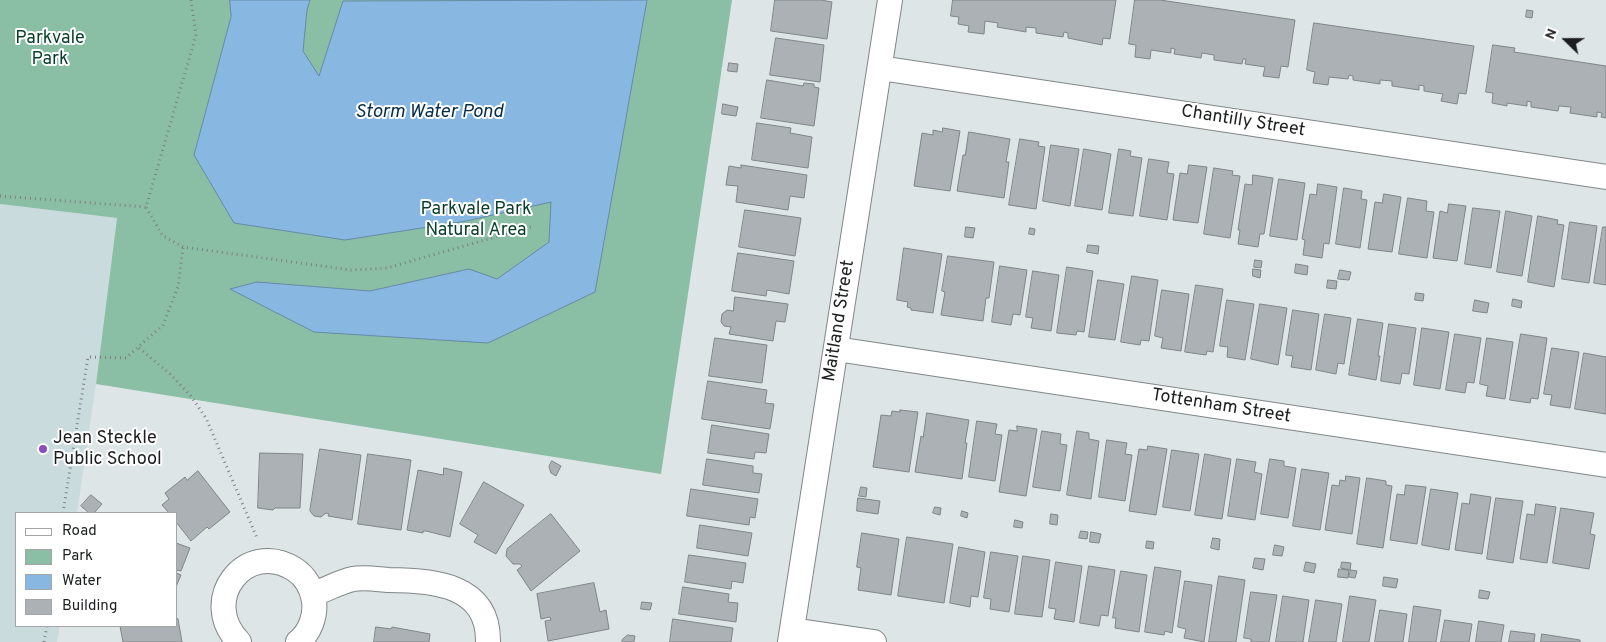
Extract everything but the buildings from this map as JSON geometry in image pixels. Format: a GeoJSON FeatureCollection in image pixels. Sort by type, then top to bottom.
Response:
{"type":"FeatureCollection","features":[{"type":"Feature","properties":{"kind":"street","name":"Maitland Street"},"geometry":{"type":"LineString","coordinates":[[791,636],[890,0]]}},
{"type":"Feature","properties":{"kind":"street","name":"Chantilly Street"},"geometry":{"type":"LineString","coordinates":[[880,68],[1606,177]]}},
{"type":"Feature","properties":{"kind":"street","name":"Tottenham Street"},"geometry":{"type":"LineString","coordinates":[[836,349],[1606,465]]}},
{"type":"Feature","properties":{"kind":"street"},"geometry":{"type":"LineString","coordinates":[[240,642],[225,623],[223,610],[224,596],[229,584],[237,573],[261,561],[274,561],[287,565],[299,572],[313,594],[315,607],[313,619],[308,630],[298,642]]}},
{"type":"Feature","properties":{"kind":"street"},"geometry":{"type":"LineString","coordinates":[[313,594],[354,579],[406,580],[446,586],[472,598],[482,612],[487,626],[488,642]]}},
{"type":"Feature","properties":{"kind":"street"},"geometry":{"type":"LineString","coordinates":[[791,636],[874,642]]}},
{"type":"Feature","properties":{"kind":"path"},"geometry":{"type":"LineString","coordinates":[[191,0],[196,35],[146,208],[162,235],[183,247],[351,270],[387,268],[534,226]]}},
{"type":"Feature","properties":{"kind":"path"},"geometry":{"type":"LineString","coordinates":[[0,196],[146,208]]}},
{"type":"Feature","properties":{"kind":"path"},"geometry":{"type":"LineString","coordinates":[[62,512],[88,357],[126,358],[163,324],[178,286],[183,247]]}},
{"type":"Feature","properties":{"kind":"path"},"geometry":{"type":"LineString","coordinates":[[139,348],[170,374],[190,395],[206,418],[257,538]]}},
{"type":"Feature","properties":{"kind":"path"},"geometry":{"type":"LineString","coordinates":[[44,642],[47,627]]}},
{"type":"Feature","properties":{"kind":"shaded area","name":"Jean Steckle Public School"},"geometry":{"type":"Polygon","coordinates":[[[0,204],[117,218],[77,512],[15,512],[15,627],[60,627],[57,642],[0,642],[0,204]]]}},
{"type":"Feature","properties":{"kind":"green space","name":"Parkvale Park Natural Area"},"geometry":{"type":"Polygon","coordinates":[[[0,0],[732,0],[661,474],[96,384],[117,218],[0,204],[0,0]]]}},
{"type":"Feature","properties":{"kind":"water","name":"Storm Water Pond"},"geometry":{"type":"Polygon","coordinates":[[[230,0],[310,0],[307,10],[303,51],[319,76],[343,1],[647,0],[595,292],[488,343],[314,332],[230,289],[257,282],[370,291],[469,269],[497,279],[549,242],[551,202],[466,221],[345,240],[234,223],[194,155],[231,17],[230,0]]]}},
{"type":"Feature","properties":{"kind":"place","name":"Jean Steckle Public School"},"geometry":{"type":"Point","coordinates":[43,449]}},
{"type":"Feature","properties":{"kind":"park label","name":"Parkvale Park"},"geometry":{"type":"Point","coordinates":[50,49]}}]}
